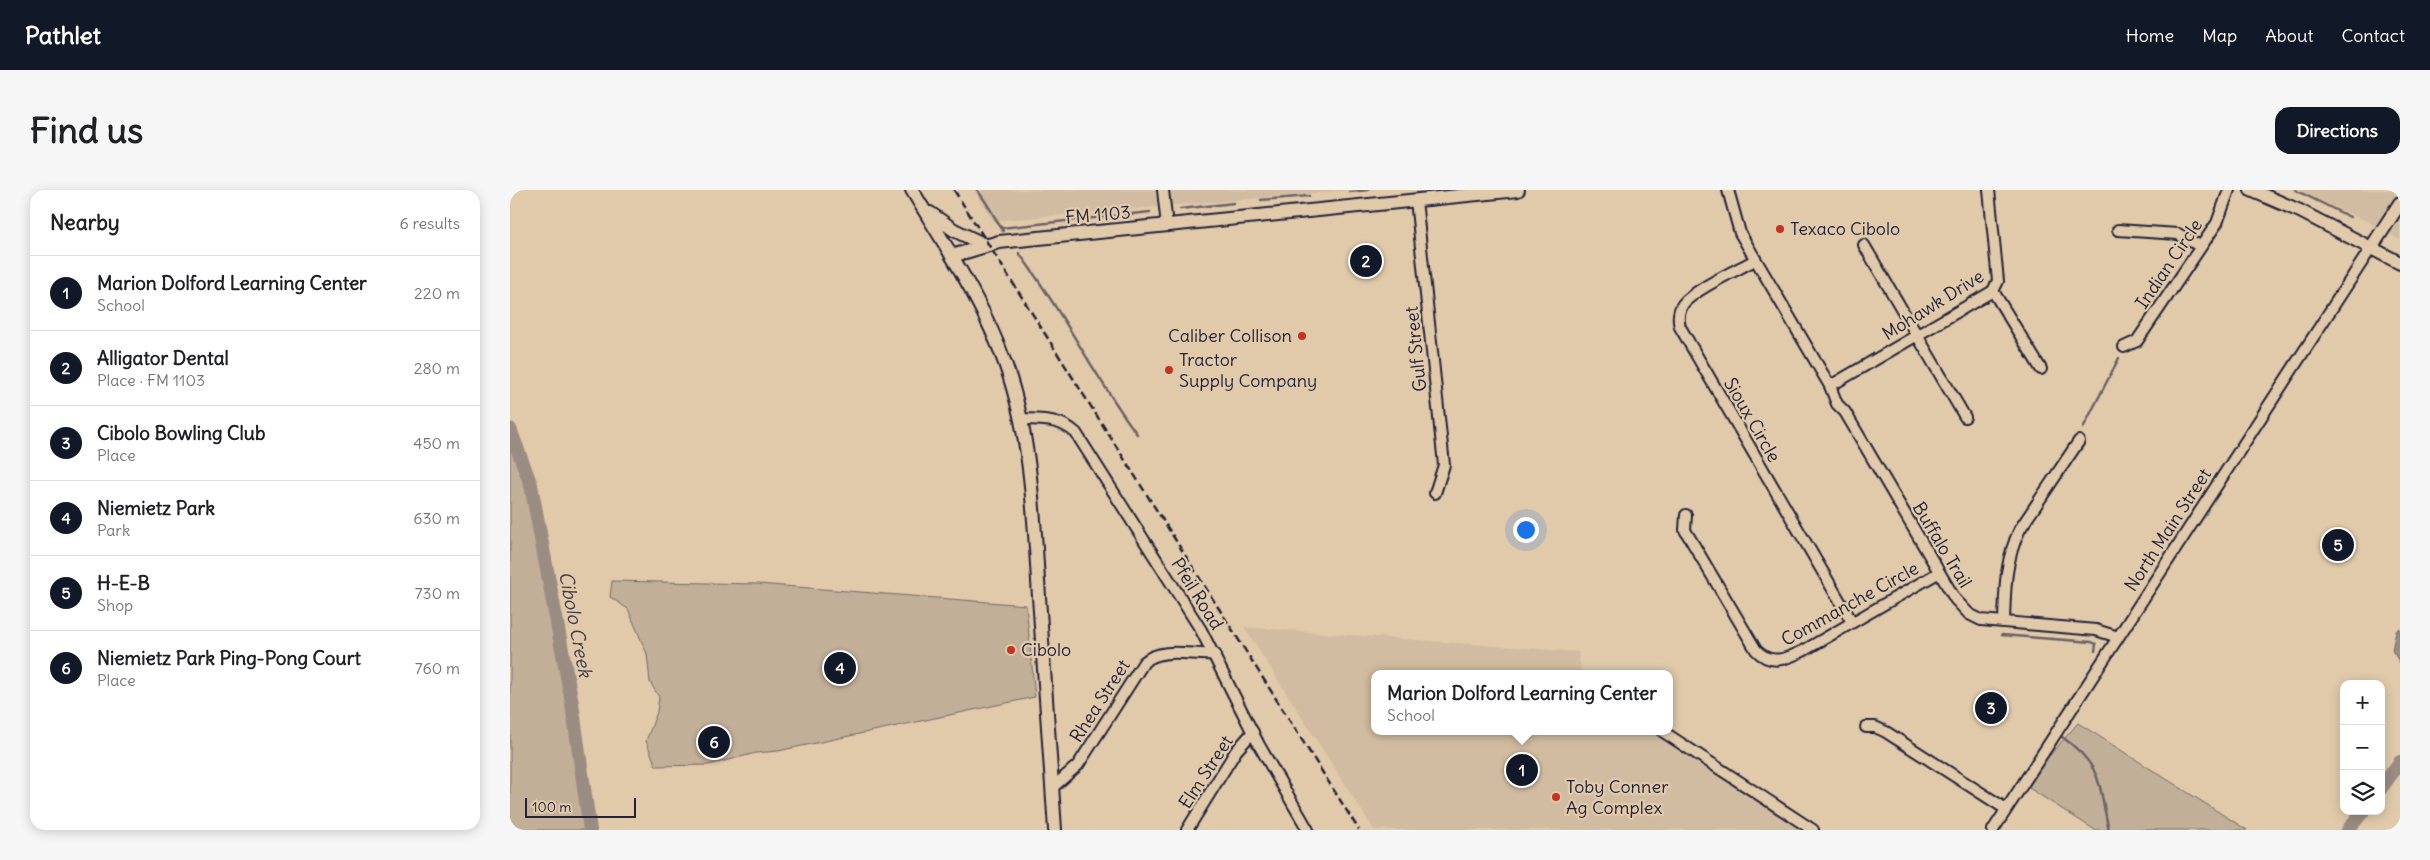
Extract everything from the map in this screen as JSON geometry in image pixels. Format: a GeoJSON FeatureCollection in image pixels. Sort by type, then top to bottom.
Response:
{"type":"FeatureCollection","features":[{"type":"Feature","properties":{"kind":"main road"},"geometry":{"type":"LineString","coordinates":[[912,190],[952,256],[992,331],[1006,366],[1021,419],[1030,466],[1055,830]]}},
{"type":"Feature","properties":{"kind":"main road","name":"FM 1103"},"geometry":{"type":"LineString","coordinates":[[952,256],[985,245],[1518,190]]}},
{"type":"Feature","properties":{"kind":"main road"},"geometry":{"type":"LineString","coordinates":[[2251,190],[2300,211],[2400,263]]}},
{"type":"Feature","properties":{"kind":"main road"},"geometry":{"type":"LineString","coordinates":[[2371,248],[2400,203]]}},
{"type":"Feature","properties":{"kind":"main road"},"geometry":{"type":"LineString","coordinates":[[920,204],[946,225],[985,245]]}},
{"type":"Feature","properties":{"kind":"street"},"geometry":{"type":"LineString","coordinates":[[1164,190],[1167,226]]}},
{"type":"Feature","properties":{"kind":"street","name":"Buffalo Trail"},"geometry":{"type":"LineString","coordinates":[[1728,190],[1735,222],[1755,260],[1830,386],[1837,404],[1844,412],[1955,600],[1969,614],[1981,620],[2096,630],[2118,637]]}},
{"type":"Feature","properties":{"kind":"street","name":"Mohawk Drive"},"geometry":{"type":"LineString","coordinates":[[1830,386],[1992,291],[1998,281],[1989,190]]}},
{"type":"Feature","properties":{"kind":"street","name":"Indian Circle"},"geometry":{"type":"LineString","coordinates":[[2124,347],[2137,341],[2220,218],[2229,190]]}},
{"type":"Feature","properties":{"kind":"street","name":"Gulf Street"},"geometry":{"type":"LineString","coordinates":[[1416,200],[1444,465],[1436,493]]}},
{"type":"Feature","properties":{"kind":"street"},"geometry":{"type":"LineString","coordinates":[[2118,230],[2178,234],[2200,246]]}},
{"type":"Feature","properties":{"kind":"street"},"geometry":{"type":"LineString","coordinates":[[1864,245],[1965,417]]}},
{"type":"Feature","properties":{"kind":"street","name":"North Main Street"},"geometry":{"type":"LineString","coordinates":[[1993,830],[2371,248]]}},
{"type":"Feature","properties":{"kind":"street","name":"Sioux Circle"},"geometry":{"type":"LineString","coordinates":[[1755,260],[1698,292],[1684,303],[1680,311],[1680,327],[1852,622]]}},
{"type":"Feature","properties":{"kind":"street"},"geometry":{"type":"LineString","coordinates":[[1992,291],[2041,369]]}},
{"type":"Feature","properties":{"kind":"street","name":"Pfeil Road"},"geometry":{"type":"LineString","coordinates":[[1021,419],[1056,421],[1068,425],[1076,433],[1215,654],[1253,732],[1308,830]]}},
{"type":"Feature","properties":{"kind":"street"},"geometry":{"type":"LineString","coordinates":[[2004,622],[2007,567],[2012,545],[2020,529],[2079,441]]}},
{"type":"Feature","properties":{"kind":"street","name":"Commanche Circle"},"geometry":{"type":"LineString","coordinates":[[1686,515],[1684,530],[1760,655],[1776,661],[1789,658],[1938,573]]}},
{"type":"Feature","properties":{"kind":"street","name":"Rhea Street"},"geometry":{"type":"LineString","coordinates":[[1052,788],[1078,765],[1144,662],[1151,656],[1170,653],[1215,654]]}},
{"type":"Feature","properties":{"kind":"street"},"geometry":{"type":"LineString","coordinates":[[1866,727],[1886,732],[2006,809]]}},
{"type":"Feature","properties":{"kind":"street","name":"Elm Street"},"geometry":{"type":"LineString","coordinates":[[1187,830],[1236,752],[1253,732]]}},
{"type":"Feature","properties":{"kind":"street"},"geometry":{"type":"LineString","coordinates":[[1668,735],[1813,830]]}},
{"type":"Feature","properties":{"kind":"shaded area"},"geometry":{"type":"Polygon","coordinates":[[[974,190],[1352,190],[993,221],[974,190]]]}},
{"type":"Feature","properties":{"kind":"shaded area"},"geometry":{"type":"Polygon","coordinates":[[[2295,190],[2400,190],[2400,240],[2367,221],[2295,190]]]}},
{"type":"Feature","properties":{"kind":"shaded area"},"geometry":{"type":"Polygon","coordinates":[[[510,429],[531,485],[572,703],[590,830],[510,830],[510,429]]]}},
{"type":"Feature","properties":{"kind":"shaded area"},"geometry":{"type":"Polygon","coordinates":[[[612,581],[758,584],[1026,605],[1035,697],[778,751],[756,753],[709,765],[656,766],[646,741],[657,712],[659,697],[650,682],[647,654],[628,609],[610,597],[612,581]]]}},
{"type":"Feature","properties":{"kind":"shaded area"},"geometry":{"type":"Polygon","coordinates":[[[1244,627],[1578,652],[1581,670],[1371,670],[1371,735],[1655,735],[1800,830],[1374,830],[1244,627]]]}},
{"type":"Feature","properties":{"kind":"shaded area"},"geometry":{"type":"Polygon","coordinates":[[[2400,628],[2400,663],[2392,650],[2396,631],[2400,628]]]}},
{"type":"Feature","properties":{"kind":"shaded area"},"geometry":{"type":"Polygon","coordinates":[[[2078,723],[2247,830],[2095,830],[2024,785],[2078,723]]]}},
{"type":"Feature","properties":{"kind":"waterway"},"geometry":{"type":"LineString","coordinates":[[977,190],[1003,231]]}},
{"type":"Feature","properties":{"kind":"waterway"},"geometry":{"type":"LineString","coordinates":[[1349,192],[1368,190]]}},
{"type":"Feature","properties":{"kind":"waterway"},"geometry":{"type":"LineString","coordinates":[[2295,190],[2350,217]]}},
{"type":"Feature","properties":{"kind":"waterway"},"geometry":{"type":"LineString","coordinates":[[1261,200],[1309,196]]}},
{"type":"Feature","properties":{"kind":"waterway"},"geometry":{"type":"LineString","coordinates":[[1180,209],[1234,203]]}},
{"type":"Feature","properties":{"kind":"waterway"},"geometry":{"type":"LineString","coordinates":[[1001,228],[1150,212]]}},
{"type":"Feature","properties":{"kind":"waterway"},"geometry":{"type":"LineString","coordinates":[[1019,253],[1050,297],[1106,389],[1137,434]]}},
{"type":"Feature","properties":{"kind":"waterway"},"geometry":{"type":"LineString","coordinates":[[2083,428],[2119,358]]}},
{"type":"Feature","properties":{"kind":"waterway","name":"Cibolo Creek"},"geometry":{"type":"LineString","coordinates":[[510,429],[531,485],[572,703],[590,830]]}},
{"type":"Feature","properties":{"kind":"waterway"},"geometry":{"type":"LineString","coordinates":[[2001,635],[2092,642],[2096,644],[2095,651]]}},
{"type":"Feature","properties":{"kind":"waterway"},"geometry":{"type":"LineString","coordinates":[[2061,736],[2075,747],[2092,767],[2100,788],[2109,830]]}},
{"type":"Feature","properties":{"kind":"waterway"},"geometry":{"type":"LineString","coordinates":[[2385,783],[2400,762]]}},
{"type":"Feature","properties":{"kind":"waterway"},"geometry":{"type":"LineString","coordinates":[[2348,830],[2360,815]]}},
{"type":"Feature","properties":{"kind":"railway"},"geometry":{"type":"LineString","coordinates":[[954,190],[1359,830]]}},
{"type":"Feature","properties":{"kind":"place","name":"Texaco Cibolo"},"geometry":{"type":"Point","coordinates":[1780,229]}},
{"type":"Feature","properties":{"kind":"place","name":"Alligator Dental"},"geometry":{"type":"Point","coordinates":[1366,261]}},
{"type":"Feature","properties":{"kind":"place","name":"Caliber Collison"},"geometry":{"type":"Point","coordinates":[1302,336]}},
{"type":"Feature","properties":{"kind":"place","name":"Tractor Supply Company"},"geometry":{"type":"Point","coordinates":[1169,370]}},
{"type":"Feature","properties":{"kind":"place","name":"H-E-B"},"geometry":{"type":"Point","coordinates":[2338,545]}},
{"type":"Feature","properties":{"kind":"place","name":"Cibolo"},"geometry":{"type":"Point","coordinates":[1011,650]}},
{"type":"Feature","properties":{"kind":"place","name":"Niemietz Park"},"geometry":{"type":"Point","coordinates":[840,668]}},
{"type":"Feature","properties":{"kind":"place","name":"Cibolo Bowling Club"},"geometry":{"type":"Point","coordinates":[1991,708]}},
{"type":"Feature","properties":{"kind":"place","name":"Niemietz Park Ping-Pong Court"},"geometry":{"type":"Point","coordinates":[714,742]}},
{"type":"Feature","properties":{"kind":"place","name":"Marion Dolford Learning Center"},"geometry":{"type":"Point","coordinates":[1522,770]}},
{"type":"Feature","properties":{"kind":"place","name":"Toby Conner Ag Complex"},"geometry":{"type":"Point","coordinates":[1556,797]}}]}
